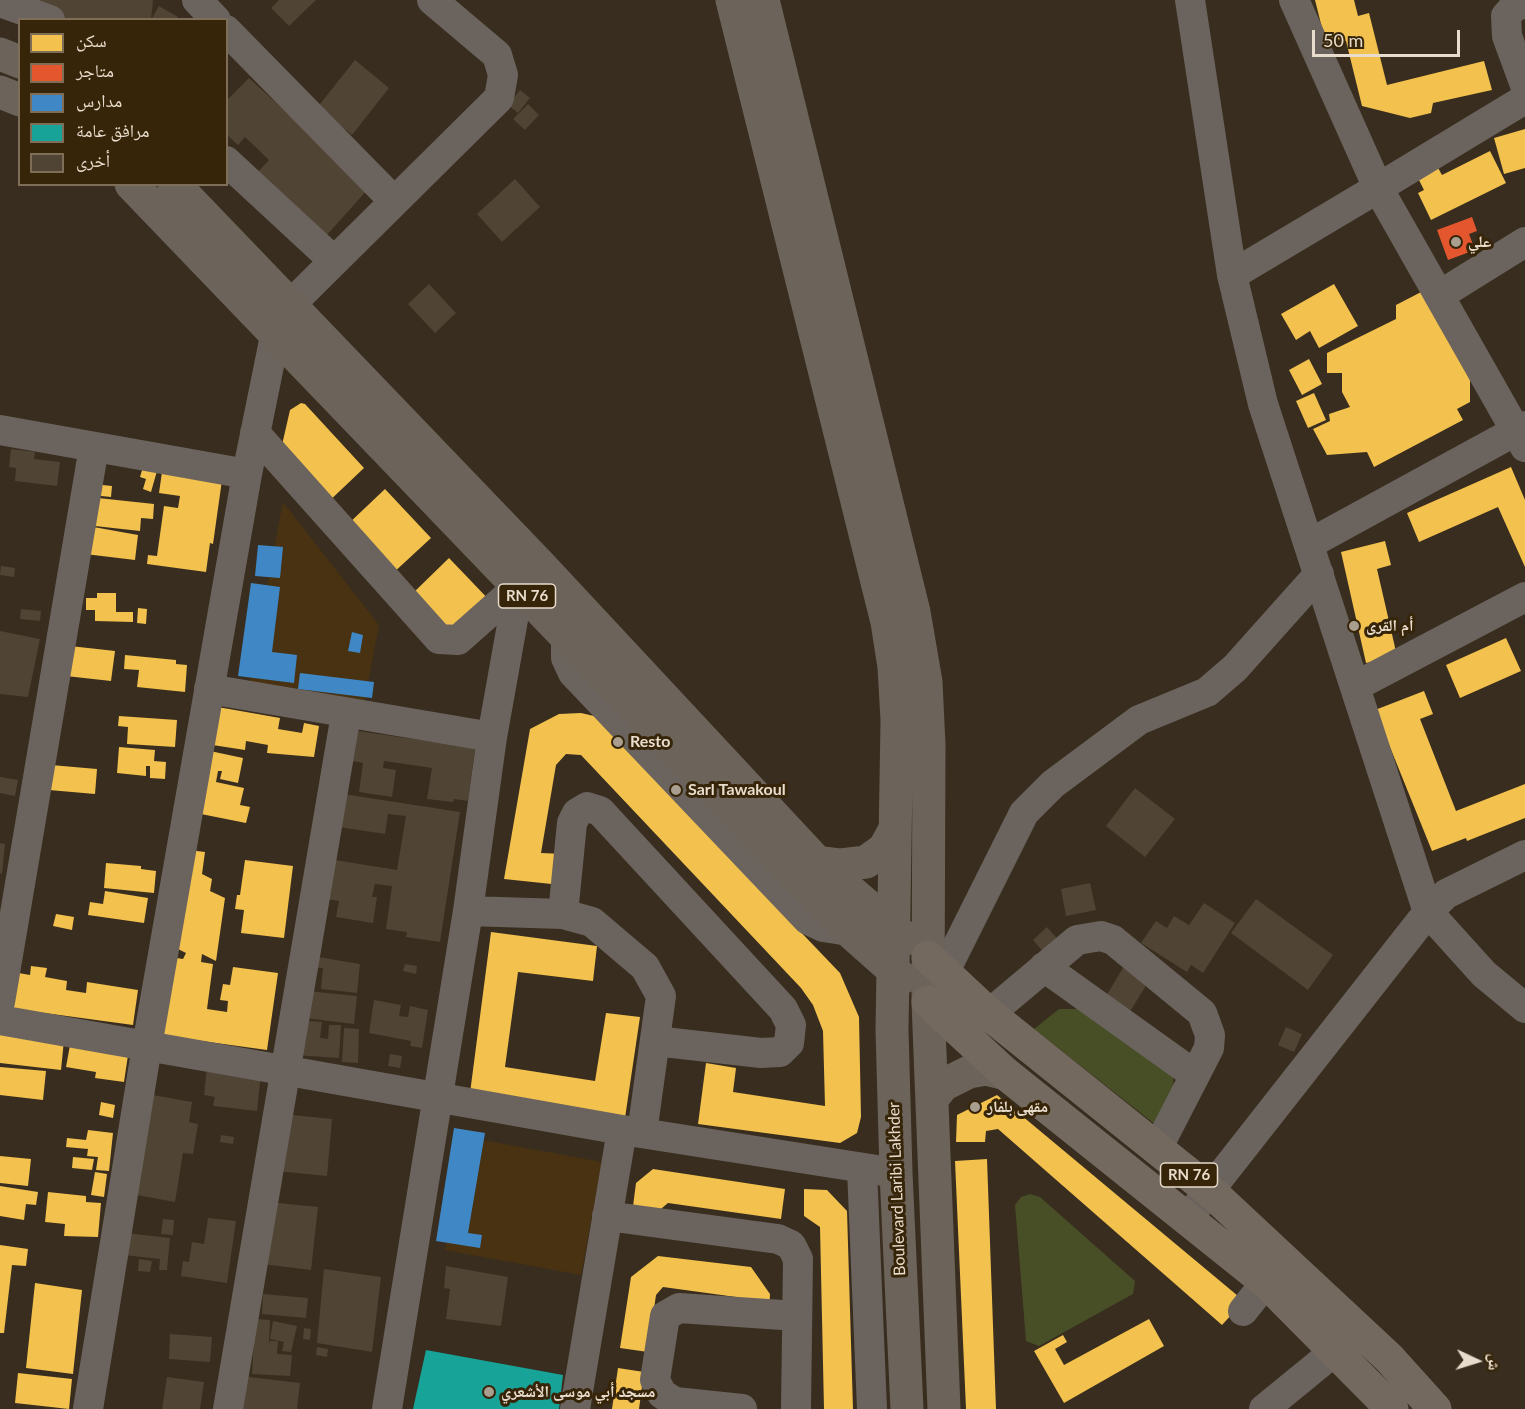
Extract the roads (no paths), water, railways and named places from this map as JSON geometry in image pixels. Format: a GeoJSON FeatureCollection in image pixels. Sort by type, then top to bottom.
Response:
{"type":"FeatureCollection","features":[{"type":"Feature","properties":{"kind":"highway","name":"RN 76"},"geometry":{"type":"LineString","coordinates":[[936,965],[989,1014],[1210,1191],[1389,1358],[1435,1409]]}},
{"type":"Feature","properties":{"kind":"highway","name":"RN 76"},"geometry":{"type":"LineString","coordinates":[[928,1002],[1006,1074],[1266,1282],[1392,1409]]}},
{"type":"Feature","properties":{"kind":"highway"},"geometry":{"type":"LineString","coordinates":[[1136,1177],[1156,1149]]}},
{"type":"Feature","properties":{"kind":"main road","name":"Boulevard Laribi Lakhder"},"geometry":{"type":"LineString","coordinates":[[732,0],[886,622],[894,667],[897,720],[892,970],[896,1173],[907,1409]]}},
{"type":"Feature","properties":{"kind":"main road"},"geometry":{"type":"LineString","coordinates":[[763,0],[916,623],[926,682],[936,965],[928,1002],[944,1409]]}},
{"type":"Feature","properties":{"kind":"main road"},"geometry":{"type":"LineString","coordinates":[[0,54],[18,61]]}},
{"type":"Feature","properties":{"kind":"main road"},"geometry":{"type":"LineString","coordinates":[[0,92],[18,99]]}},
{"type":"Feature","properties":{"kind":"main road","name":"RN 76"},"geometry":{"type":"LineString","coordinates":[[133,186],[271,332],[530,576],[817,862],[936,965]]}},
{"type":"Feature","properties":{"kind":"main road","name":"RN 76"},"geometry":{"type":"LineString","coordinates":[[176,186],[290,305],[530,576],[566,638],[849,931],[928,1002]]}},
{"type":"Feature","properties":{"kind":"main road"},"geometry":{"type":"LineString","coordinates":[[271,332],[290,305]]}},
{"type":"Feature","properties":{"kind":"main road"},"geometry":{"type":"LineString","coordinates":[[817,862],[842,866],[867,862],[884,849],[895,829]]}},
{"type":"Feature","properties":{"kind":"main road"},"geometry":{"type":"LineString","coordinates":[[932,1099],[943,1085],[969,1071],[986,1069],[1006,1074]]}},
{"type":"Feature","properties":{"kind":"street"},"geometry":{"type":"LineString","coordinates":[[197,0],[214,18]]}},
{"type":"Feature","properties":{"kind":"street"},"geometry":{"type":"LineString","coordinates":[[290,305],[499,98],[503,75],[497,55],[432,0]]}},
{"type":"Feature","properties":{"kind":"street"},"geometry":{"type":"LineString","coordinates":[[1190,0],[1232,275],[1263,404],[1428,912],[1484,974],[1525,1008]]}},
{"type":"Feature","properties":{"kind":"street"},"geometry":{"type":"LineString","coordinates":[[1294,0],[1378,188],[1522,434],[1309,544]]}},
{"type":"Feature","properties":{"kind":"street"},"geometry":{"type":"LineString","coordinates":[[0,2],[44,18]]}},
{"type":"Feature","properties":{"kind":"street"},"geometry":{"type":"LineString","coordinates":[[1525,3],[1514,7],[1506,16],[1507,36],[1525,85]]}},
{"type":"Feature","properties":{"kind":"street"},"geometry":{"type":"LineString","coordinates":[[228,32],[394,201]]}},
{"type":"Feature","properties":{"kind":"street"},"geometry":{"type":"LineString","coordinates":[[1232,275],[1525,99]]}},
{"type":"Feature","properties":{"kind":"street"},"geometry":{"type":"LineString","coordinates":[[228,163],[334,261]]}},
{"type":"Feature","properties":{"kind":"street"},"geometry":{"type":"LineString","coordinates":[[1440,295],[1525,242]]}},
{"type":"Feature","properties":{"kind":"street"},"geometry":{"type":"LineString","coordinates":[[88,1409],[147,1046],[271,332]]}},
{"type":"Feature","properties":{"kind":"street"},"geometry":{"type":"LineString","coordinates":[[0,429],[247,474]]}},
{"type":"Feature","properties":{"kind":"street"},"geometry":{"type":"LineString","coordinates":[[255,433],[439,639],[445,642],[458,640],[530,576]]}},
{"type":"Feature","properties":{"kind":"street"},"geometry":{"type":"LineString","coordinates":[[0,1002],[94,447]]}},
{"type":"Feature","properties":{"kind":"street"},"geometry":{"type":"LineString","coordinates":[[936,965],[1024,813],[1053,784],[1138,720],[1207,692],[1235,668],[1319,574]]}},
{"type":"Feature","properties":{"kind":"street"},"geometry":{"type":"LineString","coordinates":[[387,1409],[468,911],[492,737],[530,576]]}},
{"type":"Feature","properties":{"kind":"street"},"geometry":{"type":"LineString","coordinates":[[1356,686],[1525,597]]}},
{"type":"Feature","properties":{"kind":"street"},"geometry":{"type":"LineString","coordinates":[[209,689],[492,737]]}},
{"type":"Feature","properties":{"kind":"street"},"geometry":{"type":"LineString","coordinates":[[228,1409],[346,714]]}},
{"type":"Feature","properties":{"kind":"street"},"geometry":{"type":"LineString","coordinates":[[563,914],[572,823],[577,813],[587,807],[600,811],[783,1009],[790,1025],[789,1043],[780,1052],[761,1053],[655,1041]]}},
{"type":"Feature","properties":{"kind":"street"},"geometry":{"type":"LineString","coordinates":[[1187,1219],[1428,912],[1446,894],[1525,855]]}},
{"type":"Feature","properties":{"kind":"street"},"geometry":{"type":"LineString","coordinates":[[468,911],[563,914],[592,922],[645,967],[661,996],[655,1041],[607,1216],[575,1409]]}},
{"type":"Feature","properties":{"kind":"street"},"geometry":{"type":"LineString","coordinates":[[989,1014],[1077,940],[1095,936],[1113,940],[1202,1013],[1210,1035],[1209,1047],[1156,1149]]}},
{"type":"Feature","properties":{"kind":"street"},"geometry":{"type":"LineString","coordinates":[[1044,967],[1195,1076]]}},
{"type":"Feature","properties":{"kind":"street"},"geometry":{"type":"LineString","coordinates":[[0,1020],[632,1131],[896,1173]]}},
{"type":"Feature","properties":{"kind":"street"},"geometry":{"type":"LineString","coordinates":[[862,1169],[872,1409]]}},
{"type":"Feature","properties":{"kind":"street"},"geometry":{"type":"LineString","coordinates":[[607,1216],[778,1239],[791,1245],[798,1259],[796,1409]]}},
{"type":"Feature","properties":{"kind":"street"},"geometry":{"type":"LineString","coordinates":[[1244,1311],[1266,1282]]}},
{"type":"Feature","properties":{"kind":"street"},"geometry":{"type":"LineString","coordinates":[[742,1409],[675,1401],[662,1394],[655,1380],[665,1316],[680,1308],[797,1316]]}},
{"type":"Feature","properties":{"kind":"street"},"geometry":{"type":"LineString","coordinates":[[1264,1409],[1335,1351]]}},
{"type":"Feature","properties":{"kind":"place","name":"علي"},"geometry":{"type":"Point","coordinates":[1456,242]}},
{"type":"Feature","properties":{"kind":"place","name":"أم القرى"},"geometry":{"type":"Point","coordinates":[1354,626]}},
{"type":"Feature","properties":{"kind":"place","name":"Resto"},"geometry":{"type":"Point","coordinates":[618,742]}},
{"type":"Feature","properties":{"kind":"place","name":"Sarl Tawakoul"},"geometry":{"type":"Point","coordinates":[676,790]}},
{"type":"Feature","properties":{"kind":"place","name":"مقهى بلفار"},"geometry":{"type":"Point","coordinates":[975,1107]}},
{"type":"Feature","properties":{"kind":"place","name":"مسجد أبي موسى الأشعري"},"geometry":{"type":"Point","coordinates":[489,1392]}}]}
